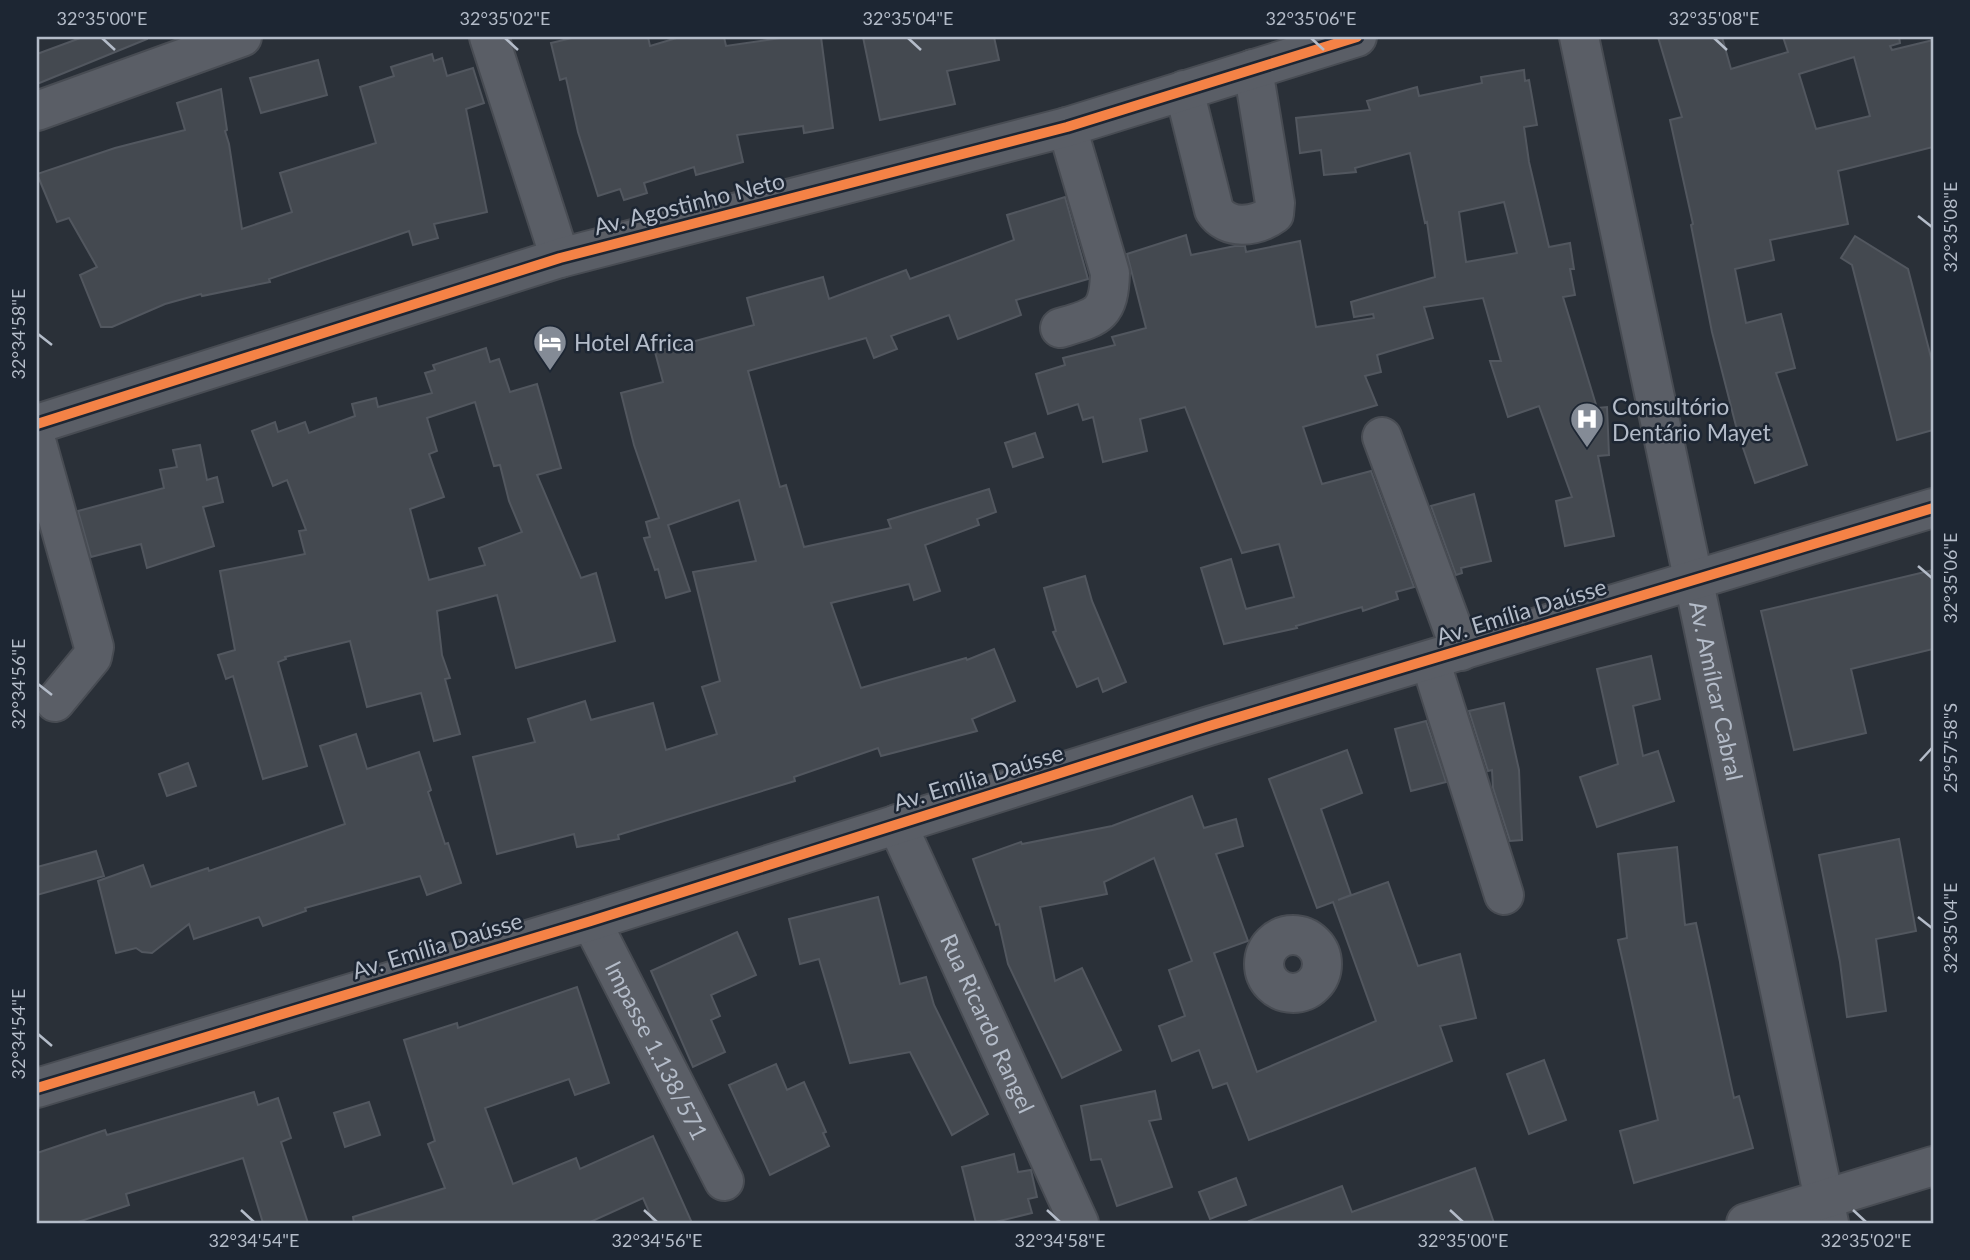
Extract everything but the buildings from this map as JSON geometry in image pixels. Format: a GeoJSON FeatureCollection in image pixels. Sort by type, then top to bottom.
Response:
{"type":"FeatureCollection","features":[{"type":"Feature","properties":{"kind":"street"},"geometry":{"type":"LineString","coordinates":[[37,111],[242,37]]}},
{"type":"Feature","properties":{"kind":"street"},"geometry":{"type":"LineString","coordinates":[[489,37],[560,258]]}},
{"type":"Feature","properties":{"kind":"street","name":"Av. Agostinho Neto"},"geometry":{"type":"LineString","coordinates":[[37,424],[560,258],[1067,127],[1357,37]]}},
{"type":"Feature","properties":{"kind":"street","name":"Av. Amílcar Cabral"},"geometry":{"type":"LineString","coordinates":[[1579,37],[1827,1211]]}},
{"type":"Feature","properties":{"kind":"street"},"geometry":{"type":"LineString","coordinates":[[1184,90],[1214,210],[1227,224],[1262,223],[1274,214],[1275,203],[1253,69]]}},
{"type":"Feature","properties":{"kind":"street"},"geometry":{"type":"LineString","coordinates":[[1060,328],[1093,318],[1105,305],[1110,292],[1110,273],[1067,127]]}},
{"type":"Feature","properties":{"kind":"street"},"geometry":{"type":"LineString","coordinates":[[1382,437],[1445,656],[1504,895]]}},
{"type":"Feature","properties":{"kind":"street"},"geometry":{"type":"LineString","coordinates":[[37,444],[94,647],[92,657],[55,702]]}},
{"type":"Feature","properties":{"kind":"street","name":"Av. Emília Daússe"},"geometry":{"type":"LineString","coordinates":[[37,1088],[591,921],[897,824],[1933,508]]}},
{"type":"Feature","properties":{"kind":"street","name":"Rua Ricardo Rangel"},"geometry":{"type":"LineString","coordinates":[[897,824],[1079,1223]]}},
{"type":"Feature","properties":{"kind":"street","name":"Impasse 1.138/571"},"geometry":{"type":"LineString","coordinates":[[591,921],[723,1181]]}},
{"type":"Feature","properties":{"kind":"street"},"geometry":{"type":"LineString","coordinates":[[1746,1223],[1827,1211],[1933,1166]]}},
{"type":"Feature","properties":{"kind":"cycle path"},"geometry":{"type":"LineString","coordinates":[[37,424],[560,258],[1067,127],[1357,37]]}},
{"type":"Feature","properties":{"kind":"cycle path"},"geometry":{"type":"LineString","coordinates":[[37,1088],[591,921],[1209,726],[1933,508]]}},
{"type":"Feature","properties":{"kind":"place","name":"Hotel Africa"},"geometry":{"type":"Point","coordinates":[550,372]}},
{"type":"Feature","properties":{"kind":"place","name":"Consultório Dentário Mayet"},"geometry":{"type":"Point","coordinates":[1587,449]}}]}
